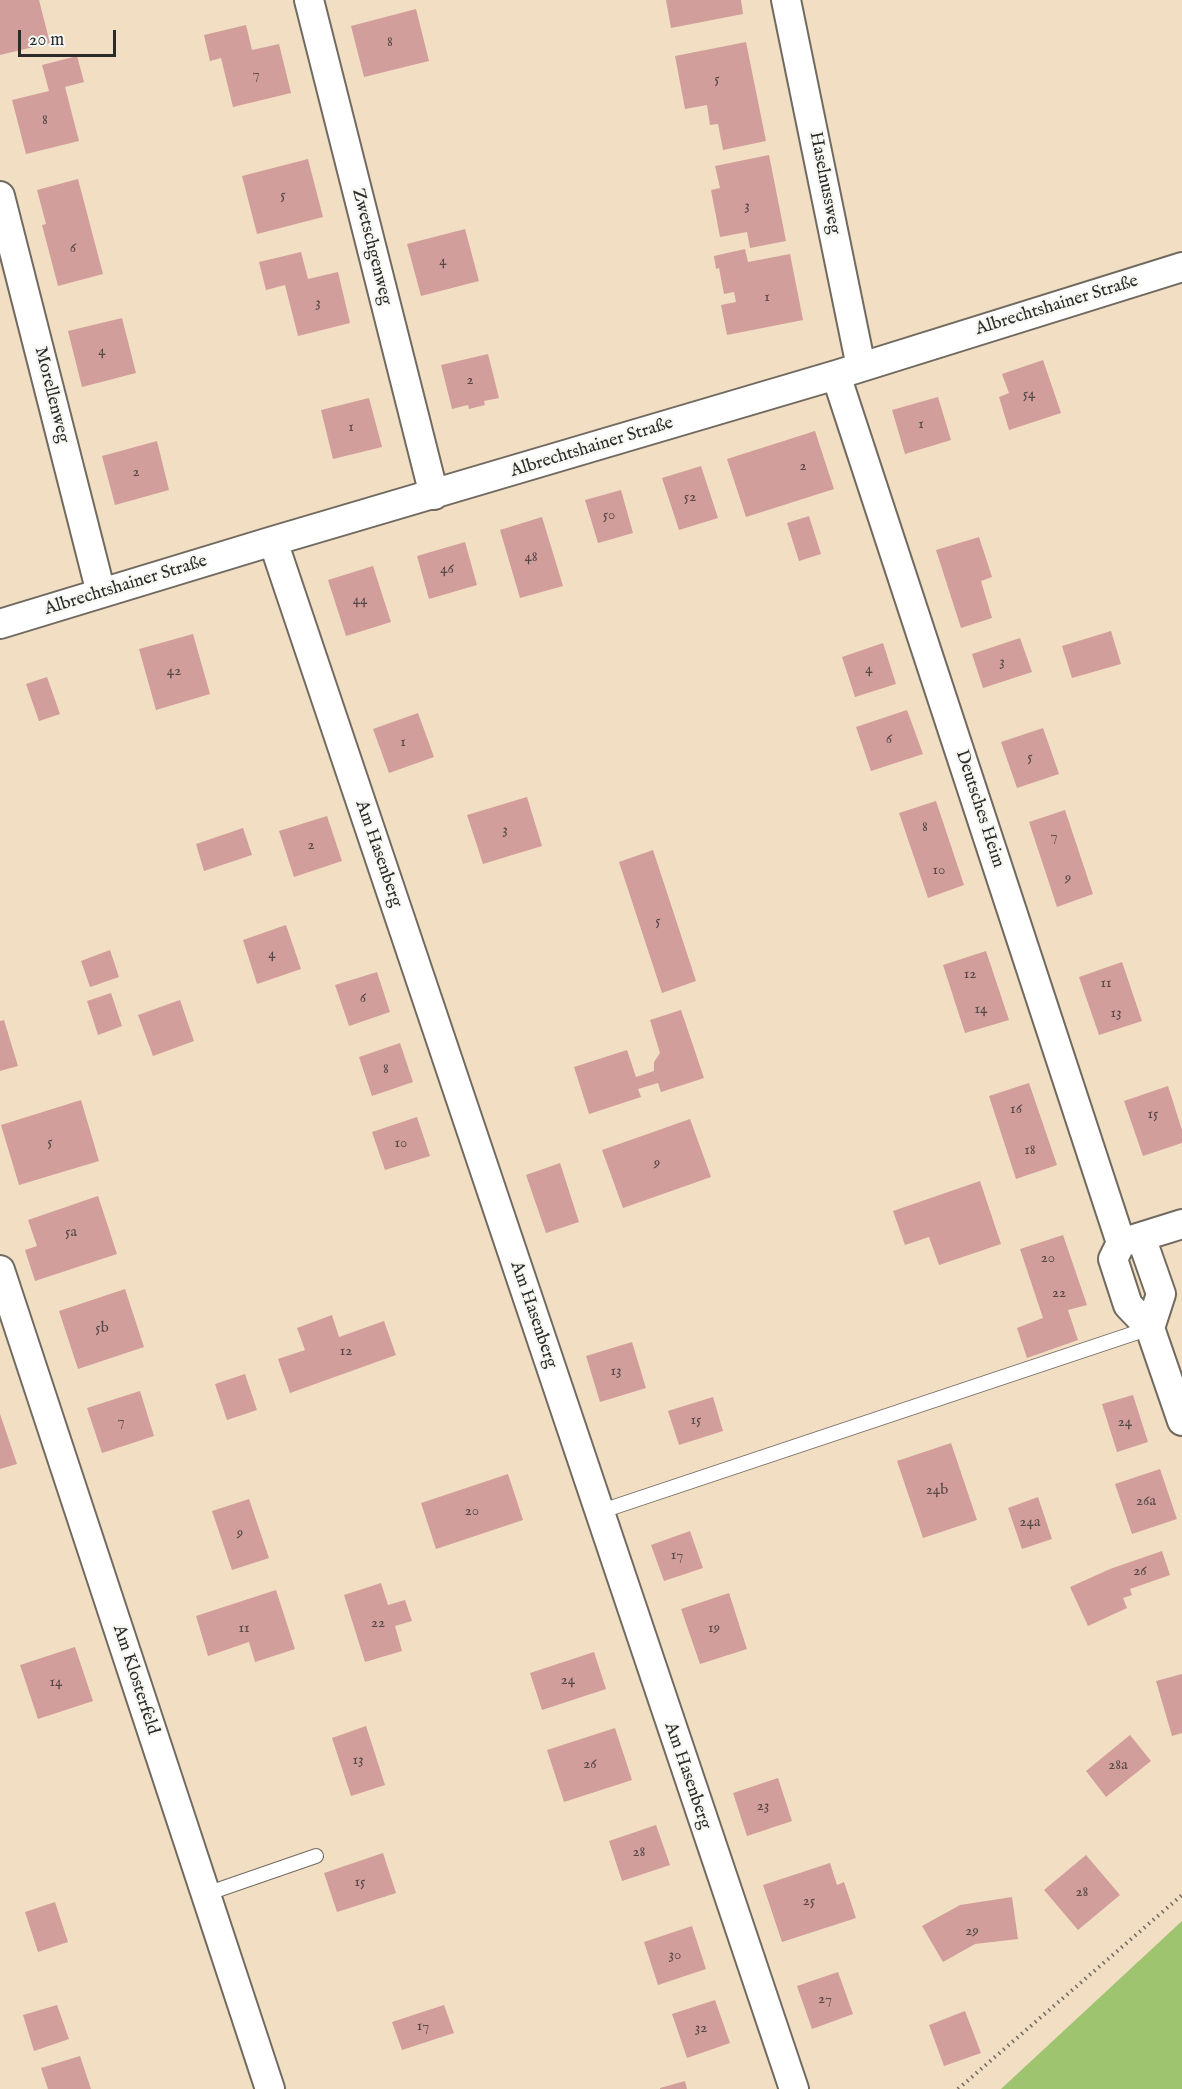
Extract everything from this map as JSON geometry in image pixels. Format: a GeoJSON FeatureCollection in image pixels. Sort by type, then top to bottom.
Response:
{"type":"FeatureCollection","features":[{"type":"Feature","properties":{"kind":"street","name":"Zwetschgenweg"},"geometry":{"type":"LineString","coordinates":[[309,0],[434,495]]}},
{"type":"Feature","properties":{"kind":"street","name":"Haselnussweg"},"geometry":{"type":"LineString","coordinates":[[786,0],[849,371]]}},
{"type":"Feature","properties":{"kind":"street","name":"Morellenweg"},"geometry":{"type":"LineString","coordinates":[[0,196],[101,593]]}},
{"type":"Feature","properties":{"kind":"street","name":"Albrechtshainer Straße"},"geometry":{"type":"LineString","coordinates":[[0,624],[849,371],[1182,267]]}},
{"type":"Feature","properties":{"kind":"street","name":"Deutsches Heim"},"geometry":{"type":"LineString","coordinates":[[849,371],[1131,1240],[1113,1259],[1128,1305],[1150,1328],[1182,1421]]}},
{"type":"Feature","properties":{"kind":"street","name":"Am Hasenberg"},"geometry":{"type":"LineString","coordinates":[[273,541],[794,2089]]}},
{"type":"Feature","properties":{"kind":"street"},"geometry":{"type":"LineString","coordinates":[[1131,1240],[1182,1224]]}},
{"type":"Feature","properties":{"kind":"street","name":"Am Klosterfeld"},"geometry":{"type":"LineString","coordinates":[[0,1270],[270,2089]]}},
{"type":"Feature","properties":{"kind":"lane"},"geometry":{"type":"LineString","coordinates":[[599,1512],[1150,1328]]}},
{"type":"Feature","properties":{"kind":"lane"},"geometry":{"type":"LineString","coordinates":[[206,1894],[316,1856]]}},
{"type":"Feature","properties":{"kind":"path"},"geometry":{"type":"LineString","coordinates":[[957,2089],[1182,1895]]}},
{"type":"Feature","properties":{"kind":"green space"},"geometry":{"type":"Polygon","coordinates":[[[1182,1921],[1182,2089],[1001,2089],[1182,1921]]]}},
{"type":"Feature","properties":{"kind":"building"},"geometry":{"type":"Polygon","coordinates":[[[0,0],[39,0],[50,43],[0,55],[0,0]]]}},
{"type":"Feature","properties":{"kind":"building"},"geometry":{"type":"Polygon","coordinates":[[[666,0],[741,0],[743,14],[671,28],[666,0]]]}},
{"type":"Feature","properties":{"kind":"building"},"geometry":{"type":"Polygon","coordinates":[[[416,9],[429,61],[364,77],[351,26],[416,9]]]}},
{"type":"Feature","properties":{"kind":"building"},"geometry":{"type":"Polygon","coordinates":[[[246,25],[252,50],[279,44],[291,93],[233,107],[221,58],[210,61],[204,35],[246,25]]]}},
{"type":"Feature","properties":{"kind":"building"},"geometry":{"type":"Polygon","coordinates":[[[746,42],[766,141],[723,150],[718,124],[710,125],[707,105],[685,109],[675,56],[746,42]]]}},
{"type":"Feature","properties":{"kind":"building"},"geometry":{"type":"Polygon","coordinates":[[[77,56],[84,82],[65,87],[79,141],[26,154],[12,100],[49,91],[42,65],[77,56]]]}},
{"type":"Feature","properties":{"kind":"building"},"geometry":{"type":"Polygon","coordinates":[[[769,155],[786,241],[750,248],[747,232],[720,237],[711,190],[720,188],[715,166],[769,155]]]}},
{"type":"Feature","properties":{"kind":"building"},"geometry":{"type":"Polygon","coordinates":[[[308,159],[323,217],[257,234],[242,176],[308,159]]]}},
{"type":"Feature","properties":{"kind":"building"},"geometry":{"type":"Polygon","coordinates":[[[78,179],[103,274],[58,286],[42,225],[46,224],[37,190],[78,179]]]}},
{"type":"Feature","properties":{"kind":"building"},"geometry":{"type":"Polygon","coordinates":[[[465,229],[479,281],[421,296],[407,244],[465,229]]]}},
{"type":"Feature","properties":{"kind":"building"},"geometry":{"type":"Polygon","coordinates":[[[745,249],[748,262],[790,254],[803,320],[727,335],[721,305],[736,302],[734,292],[724,294],[714,256],[745,249]]]}},
{"type":"Feature","properties":{"kind":"building"},"geometry":{"type":"Polygon","coordinates":[[[301,252],[308,279],[338,272],[350,323],[298,336],[285,285],[266,290],[259,262],[301,252]]]}},
{"type":"Feature","properties":{"kind":"building"},"geometry":{"type":"Polygon","coordinates":[[[122,318],[136,373],[82,387],[68,331],[122,318]]]}},
{"type":"Feature","properties":{"kind":"building"},"geometry":{"type":"Polygon","coordinates":[[[488,354],[499,398],[484,401],[485,405],[469,409],[468,405],[452,409],[441,365],[488,354]]]}},
{"type":"Feature","properties":{"kind":"building"},"geometry":{"type":"Polygon","coordinates":[[[1043,360],[1061,413],[1009,430],[999,397],[1009,393],[1002,374],[1043,360]]]}},
{"type":"Feature","properties":{"kind":"building"},"geometry":{"type":"Polygon","coordinates":[[[938,397],[951,440],[905,454],[892,410],[938,397]]]}},
{"type":"Feature","properties":{"kind":"building"},"geometry":{"type":"Polygon","coordinates":[[[369,398],[382,447],[333,459],[321,410],[369,398]]]}},
{"type":"Feature","properties":{"kind":"building"},"geometry":{"type":"Polygon","coordinates":[[[815,431],[834,489],[746,517],[727,459],[815,431]]]}},
{"type":"Feature","properties":{"kind":"building"},"geometry":{"type":"Polygon","coordinates":[[[157,441],[169,490],[115,505],[102,456],[157,441]]]}},
{"type":"Feature","properties":{"kind":"building"},"geometry":{"type":"Polygon","coordinates":[[[701,466],[718,518],[679,530],[662,478],[701,466]]]}},
{"type":"Feature","properties":{"kind":"building"},"geometry":{"type":"Polygon","coordinates":[[[621,490],[633,533],[598,543],[585,500],[621,490]]]}},
{"type":"Feature","properties":{"kind":"building"},"geometry":{"type":"Polygon","coordinates":[[[809,516],[821,554],[799,561],[787,523],[809,516]]]}},
{"type":"Feature","properties":{"kind":"building"},"geometry":{"type":"Polygon","coordinates":[[[542,517],[563,586],[520,598],[500,530],[542,517]]]}},
{"type":"Feature","properties":{"kind":"building"},"geometry":{"type":"Polygon","coordinates":[[[979,537],[992,577],[981,581],[992,618],[961,628],[936,550],[979,537]]]}},
{"type":"Feature","properties":{"kind":"building"},"geometry":{"type":"Polygon","coordinates":[[[465,542],[477,585],[429,599],[417,556],[465,542]]]}},
{"type":"Feature","properties":{"kind":"building"},"geometry":{"type":"Polygon","coordinates":[[[373,566],[391,622],[346,636],[328,580],[373,566]]]}},
{"type":"Feature","properties":{"kind":"building"},"geometry":{"type":"Polygon","coordinates":[[[1111,631],[1121,664],[1072,678],[1062,646],[1111,631]]]}},
{"type":"Feature","properties":{"kind":"building"},"geometry":{"type":"Polygon","coordinates":[[[193,634],[210,694],[156,710],[139,649],[193,634]]]}},
{"type":"Feature","properties":{"kind":"building"},"geometry":{"type":"Polygon","coordinates":[[[1020,638],[1032,672],[983,688],[972,654],[1020,638]]]}},
{"type":"Feature","properties":{"kind":"building"},"geometry":{"type":"Polygon","coordinates":[[[883,643],[896,684],[855,697],[842,657],[883,643]]]}},
{"type":"Feature","properties":{"kind":"building"},"geometry":{"type":"Polygon","coordinates":[[[47,677],[60,714],[39,721],[26,684],[47,677]]]}},
{"type":"Feature","properties":{"kind":"building"},"geometry":{"type":"Polygon","coordinates":[[[907,710],[923,754],[871,771],[856,727],[907,710]]]}},
{"type":"Feature","properties":{"kind":"building"},"geometry":{"type":"Polygon","coordinates":[[[418,713],[434,757],[389,773],[373,729],[418,713]]]}},
{"type":"Feature","properties":{"kind":"building"},"geometry":{"type":"Polygon","coordinates":[[[1043,728],[1059,774],[1017,788],[1001,742],[1043,728]]]}},
{"type":"Feature","properties":{"kind":"building"},"geometry":{"type":"Polygon","coordinates":[[[527,797],[542,846],[483,864],[467,815],[527,797]]]}},
{"type":"Feature","properties":{"kind":"building"},"geometry":{"type":"Polygon","coordinates":[[[936,801],[964,885],[928,898],[899,813],[936,801]]]}},
{"type":"Feature","properties":{"kind":"building"},"geometry":{"type":"Polygon","coordinates":[[[1065,810],[1093,894],[1057,907],[1029,822],[1065,810]]]}},
{"type":"Feature","properties":{"kind":"building"},"geometry":{"type":"Polygon","coordinates":[[[327,816],[342,861],[294,877],[279,831],[327,816]]]}},
{"type":"Feature","properties":{"kind":"building"},"geometry":{"type":"Polygon","coordinates":[[[243,828],[252,855],[204,871],[196,844],[243,828]]]}},
{"type":"Feature","properties":{"kind":"building"},"geometry":{"type":"Polygon","coordinates":[[[653,850],[696,981],[662,993],[619,862],[653,850]]]}},
{"type":"Feature","properties":{"kind":"building"},"geometry":{"type":"Polygon","coordinates":[[[286,925],[301,969],[257,984],[243,940],[286,925]]]}},
{"type":"Feature","properties":{"kind":"building"},"geometry":{"type":"Polygon","coordinates":[[[110,950],[119,977],[90,987],[81,961],[110,950]]]}},
{"type":"Feature","properties":{"kind":"building"},"geometry":{"type":"Polygon","coordinates":[[[986,951],[1009,1020],[965,1033],[943,965],[986,951]]]}},
{"type":"Feature","properties":{"kind":"building"},"geometry":{"type":"Polygon","coordinates":[[[1122,962],[1142,1021],[1099,1035],[1079,977],[1122,962]]]}},
{"type":"Feature","properties":{"kind":"building"},"geometry":{"type":"Polygon","coordinates":[[[377,972],[390,1012],[349,1026],[335,985],[377,972]]]}},
{"type":"Feature","properties":{"kind":"building"},"geometry":{"type":"Polygon","coordinates":[[[111,993],[122,1026],[98,1035],[87,1001],[111,993]]]}},
{"type":"Feature","properties":{"kind":"building"},"geometry":{"type":"Polygon","coordinates":[[[180,1000],[194,1041],[153,1056],[138,1015],[180,1000]]]}},
{"type":"Feature","properties":{"kind":"building"},"geometry":{"type":"Polygon","coordinates":[[[681,1010],[704,1078],[661,1092],[658,1083],[638,1089],[641,1097],[589,1114],[574,1067],[627,1050],[636,1077],[654,1071],[654,1062],[660,1053],[650,1020],[681,1010]]]}},
{"type":"Feature","properties":{"kind":"building"},"geometry":{"type":"Polygon","coordinates":[[[4,1020],[18,1066],[0,1071],[0,1021],[4,1020]]]}},
{"type":"Feature","properties":{"kind":"building"},"geometry":{"type":"Polygon","coordinates":[[[400,1043],[413,1082],[372,1096],[359,1057],[400,1043]]]}},
{"type":"Feature","properties":{"kind":"building"},"geometry":{"type":"Polygon","coordinates":[[[1029,1083],[1057,1165],[1016,1179],[989,1096],[1029,1083]]]}},
{"type":"Feature","properties":{"kind":"building"},"geometry":{"type":"Polygon","coordinates":[[[1168,1086],[1182,1130],[1182,1143],[1143,1156],[1124,1101],[1168,1086]]]}},
{"type":"Feature","properties":{"kind":"building"},"geometry":{"type":"Polygon","coordinates":[[[81,1100],[99,1161],[19,1185],[1,1125],[81,1100]]]}},
{"type":"Feature","properties":{"kind":"building"},"geometry":{"type":"Polygon","coordinates":[[[417,1117],[430,1156],[385,1170],[372,1132],[417,1117]]]}},
{"type":"Feature","properties":{"kind":"building"},"geometry":{"type":"Polygon","coordinates":[[[690,1119],[711,1177],[623,1208],[602,1150],[690,1119]]]}},
{"type":"Feature","properties":{"kind":"building"},"geometry":{"type":"Polygon","coordinates":[[[560,1163],[579,1222],[546,1233],[526,1175],[560,1163]]]}},
{"type":"Feature","properties":{"kind":"building"},"geometry":{"type":"Polygon","coordinates":[[[980,1181],[1001,1244],[939,1265],[929,1237],[905,1245],[893,1211],[980,1181]]]}},
{"type":"Feature","properties":{"kind":"building"},"geometry":{"type":"Polygon","coordinates":[[[98,1196],[117,1254],[35,1281],[25,1250],[37,1246],[28,1220],[98,1196]]]}},
{"type":"Feature","properties":{"kind":"building"},"geometry":{"type":"Polygon","coordinates":[[[1063,1235],[1087,1305],[1068,1310],[1078,1340],[1027,1358],[1017,1328],[1043,1318],[1020,1249],[1063,1235]]]}},
{"type":"Feature","properties":{"kind":"building"},"geometry":{"type":"Polygon","coordinates":[[[125,1289],[144,1347],[78,1369],[59,1311],[125,1289]]]}},
{"type":"Feature","properties":{"kind":"building"},"geometry":{"type":"Polygon","coordinates":[[[332,1315],[339,1337],[384,1321],[396,1355],[290,1393],[278,1359],[305,1350],[297,1328],[332,1315]]]}},
{"type":"Feature","properties":{"kind":"building"},"geometry":{"type":"Polygon","coordinates":[[[632,1342],[646,1388],[600,1402],[586,1356],[632,1342]]]}},
{"type":"Feature","properties":{"kind":"building"},"geometry":{"type":"Polygon","coordinates":[[[245,1374],[257,1410],[227,1420],[215,1384],[245,1374]]]}},
{"type":"Feature","properties":{"kind":"building"},"geometry":{"type":"Polygon","coordinates":[[[140,1391],[154,1436],[102,1453],[87,1408],[140,1391]]]}},
{"type":"Feature","properties":{"kind":"building"},"geometry":{"type":"Polygon","coordinates":[[[1133,1395],[1148,1442],[1117,1452],[1102,1404],[1133,1395]]]}},
{"type":"Feature","properties":{"kind":"building"},"geometry":{"type":"Polygon","coordinates":[[[713,1397],[723,1431],[679,1445],[668,1411],[713,1397]]]}},
{"type":"Feature","properties":{"kind":"building"},"geometry":{"type":"Polygon","coordinates":[[[0,1414],[17,1464],[0,1469],[0,1414]]]}},
{"type":"Feature","properties":{"kind":"building"},"geometry":{"type":"Polygon","coordinates":[[[951,1443],[977,1520],[923,1538],[897,1461],[951,1443]]]}},
{"type":"Feature","properties":{"kind":"building"},"geometry":{"type":"Polygon","coordinates":[[[1160,1469],[1177,1519],[1132,1534],[1115,1484],[1160,1469]]]}},
{"type":"Feature","properties":{"kind":"building"},"geometry":{"type":"Polygon","coordinates":[[[508,1474],[523,1520],[436,1549],[421,1503],[508,1474]]]}},
{"type":"Feature","properties":{"kind":"building"},"geometry":{"type":"Polygon","coordinates":[[[1038,1497],[1052,1539],[1022,1549],[1008,1508],[1038,1497]]]}},
{"type":"Feature","properties":{"kind":"building"},"geometry":{"type":"Polygon","coordinates":[[[249,1499],[269,1558],[232,1570],[212,1511],[249,1499]]]}},
{"type":"Feature","properties":{"kind":"building"},"geometry":{"type":"Polygon","coordinates":[[[690,1531],[703,1568],[664,1581],[651,1545],[690,1531]]]}},
{"type":"Feature","properties":{"kind":"building"},"geometry":{"type":"Polygon","coordinates":[[[1162,1551],[1170,1575],[1130,1589],[1132,1595],[1123,1598],[1127,1608],[1088,1626],[1070,1587],[1110,1569],[1162,1551]]]}},
{"type":"Feature","properties":{"kind":"building"},"geometry":{"type":"Polygon","coordinates":[[[381,1583],[388,1605],[405,1600],[412,1621],[395,1626],[402,1651],[365,1662],[344,1595],[381,1583]]]}},
{"type":"Feature","properties":{"kind":"building"},"geometry":{"type":"Polygon","coordinates":[[[276,1590],[295,1649],[255,1662],[249,1642],[208,1656],[196,1616],[276,1590]]]}},
{"type":"Feature","properties":{"kind":"building"},"geometry":{"type":"Polygon","coordinates":[[[729,1593],[747,1649],[700,1664],[681,1609],[729,1593]]]}},
{"type":"Feature","properties":{"kind":"building"},"geometry":{"type":"Polygon","coordinates":[[[75,1647],[93,1701],[38,1719],[20,1665],[75,1647]]]}},
{"type":"Feature","properties":{"kind":"building"},"geometry":{"type":"Polygon","coordinates":[[[594,1652],[606,1689],[542,1710],[530,1673],[594,1652]]]}},
{"type":"Feature","properties":{"kind":"building"},"geometry":{"type":"Polygon","coordinates":[[[1182,1674],[1182,1733],[1172,1736],[1156,1681],[1182,1674]]]}},
{"type":"Feature","properties":{"kind":"building"},"geometry":{"type":"Polygon","coordinates":[[[366,1726],[385,1785],[351,1796],[332,1738],[366,1726]]]}},
{"type":"Feature","properties":{"kind":"building"},"geometry":{"type":"Polygon","coordinates":[[[615,1728],[632,1780],[564,1802],[547,1750],[615,1728]]]}},
{"type":"Feature","properties":{"kind":"building"},"geometry":{"type":"Polygon","coordinates":[[[1130,1735],[1151,1761],[1106,1797],[1086,1771],[1130,1735]]]}},
{"type":"Feature","properties":{"kind":"building"},"geometry":{"type":"Polygon","coordinates":[[[778,1778],[792,1821],[747,1836],[733,1793],[778,1778]]]}},
{"type":"Feature","properties":{"kind":"building"},"geometry":{"type":"Polygon","coordinates":[[[656,1825],[670,1865],[622,1881],[609,1841],[656,1825]]]}},
{"type":"Feature","properties":{"kind":"building"},"geometry":{"type":"Polygon","coordinates":[[[383,1853],[396,1893],[337,1912],[324,1873],[383,1853]]]}},
{"type":"Feature","properties":{"kind":"building"},"geometry":{"type":"Polygon","coordinates":[[[1086,1855],[1120,1895],[1078,1930],[1044,1890],[1086,1855]]]}},
{"type":"Feature","properties":{"kind":"building"},"geometry":{"type":"Polygon","coordinates":[[[830,1863],[837,1885],[844,1882],[856,1918],[782,1942],[763,1885],[830,1863]]]}},
{"type":"Feature","properties":{"kind":"building"},"geometry":{"type":"Polygon","coordinates":[[[1012,1897],[1018,1939],[975,1944],[943,1962],[922,1926],[960,1905],[1012,1897]]]}},
{"type":"Feature","properties":{"kind":"building"},"geometry":{"type":"Polygon","coordinates":[[[55,1902],[68,1942],[38,1952],[25,1912],[55,1902]]]}},
{"type":"Feature","properties":{"kind":"building"},"geometry":{"type":"Polygon","coordinates":[[[692,1926],[706,1969],[658,1985],[644,1942],[692,1926]]]}},
{"type":"Feature","properties":{"kind":"building"},"geometry":{"type":"Polygon","coordinates":[[[838,1972],[853,2014],[812,2029],[797,1986],[838,1972]]]}},
{"type":"Feature","properties":{"kind":"building"},"geometry":{"type":"Polygon","coordinates":[[[715,2000],[730,2043],[687,2058],[672,2014],[715,2000]]]}},
{"type":"Feature","properties":{"kind":"building"},"geometry":{"type":"Polygon","coordinates":[[[57,2005],[69,2039],[34,2051],[23,2015],[57,2005]]]}},
{"type":"Feature","properties":{"kind":"building"},"geometry":{"type":"Polygon","coordinates":[[[444,2005],[454,2033],[402,2050],[392,2022],[444,2005]]]}},
{"type":"Feature","properties":{"kind":"building"},"geometry":{"type":"Polygon","coordinates":[[[965,2011],[981,2053],[944,2066],[929,2025],[965,2011]]]}},
{"type":"Feature","properties":{"kind":"building"},"geometry":{"type":"Polygon","coordinates":[[[80,2056],[91,2089],[48,2089],[41,2068],[80,2056]]]}},
{"type":"Feature","properties":{"kind":"building"},"geometry":{"type":"Polygon","coordinates":[[[685,2081],[687,2089],[660,2089],[660,2088],[685,2081]]]}}]}
